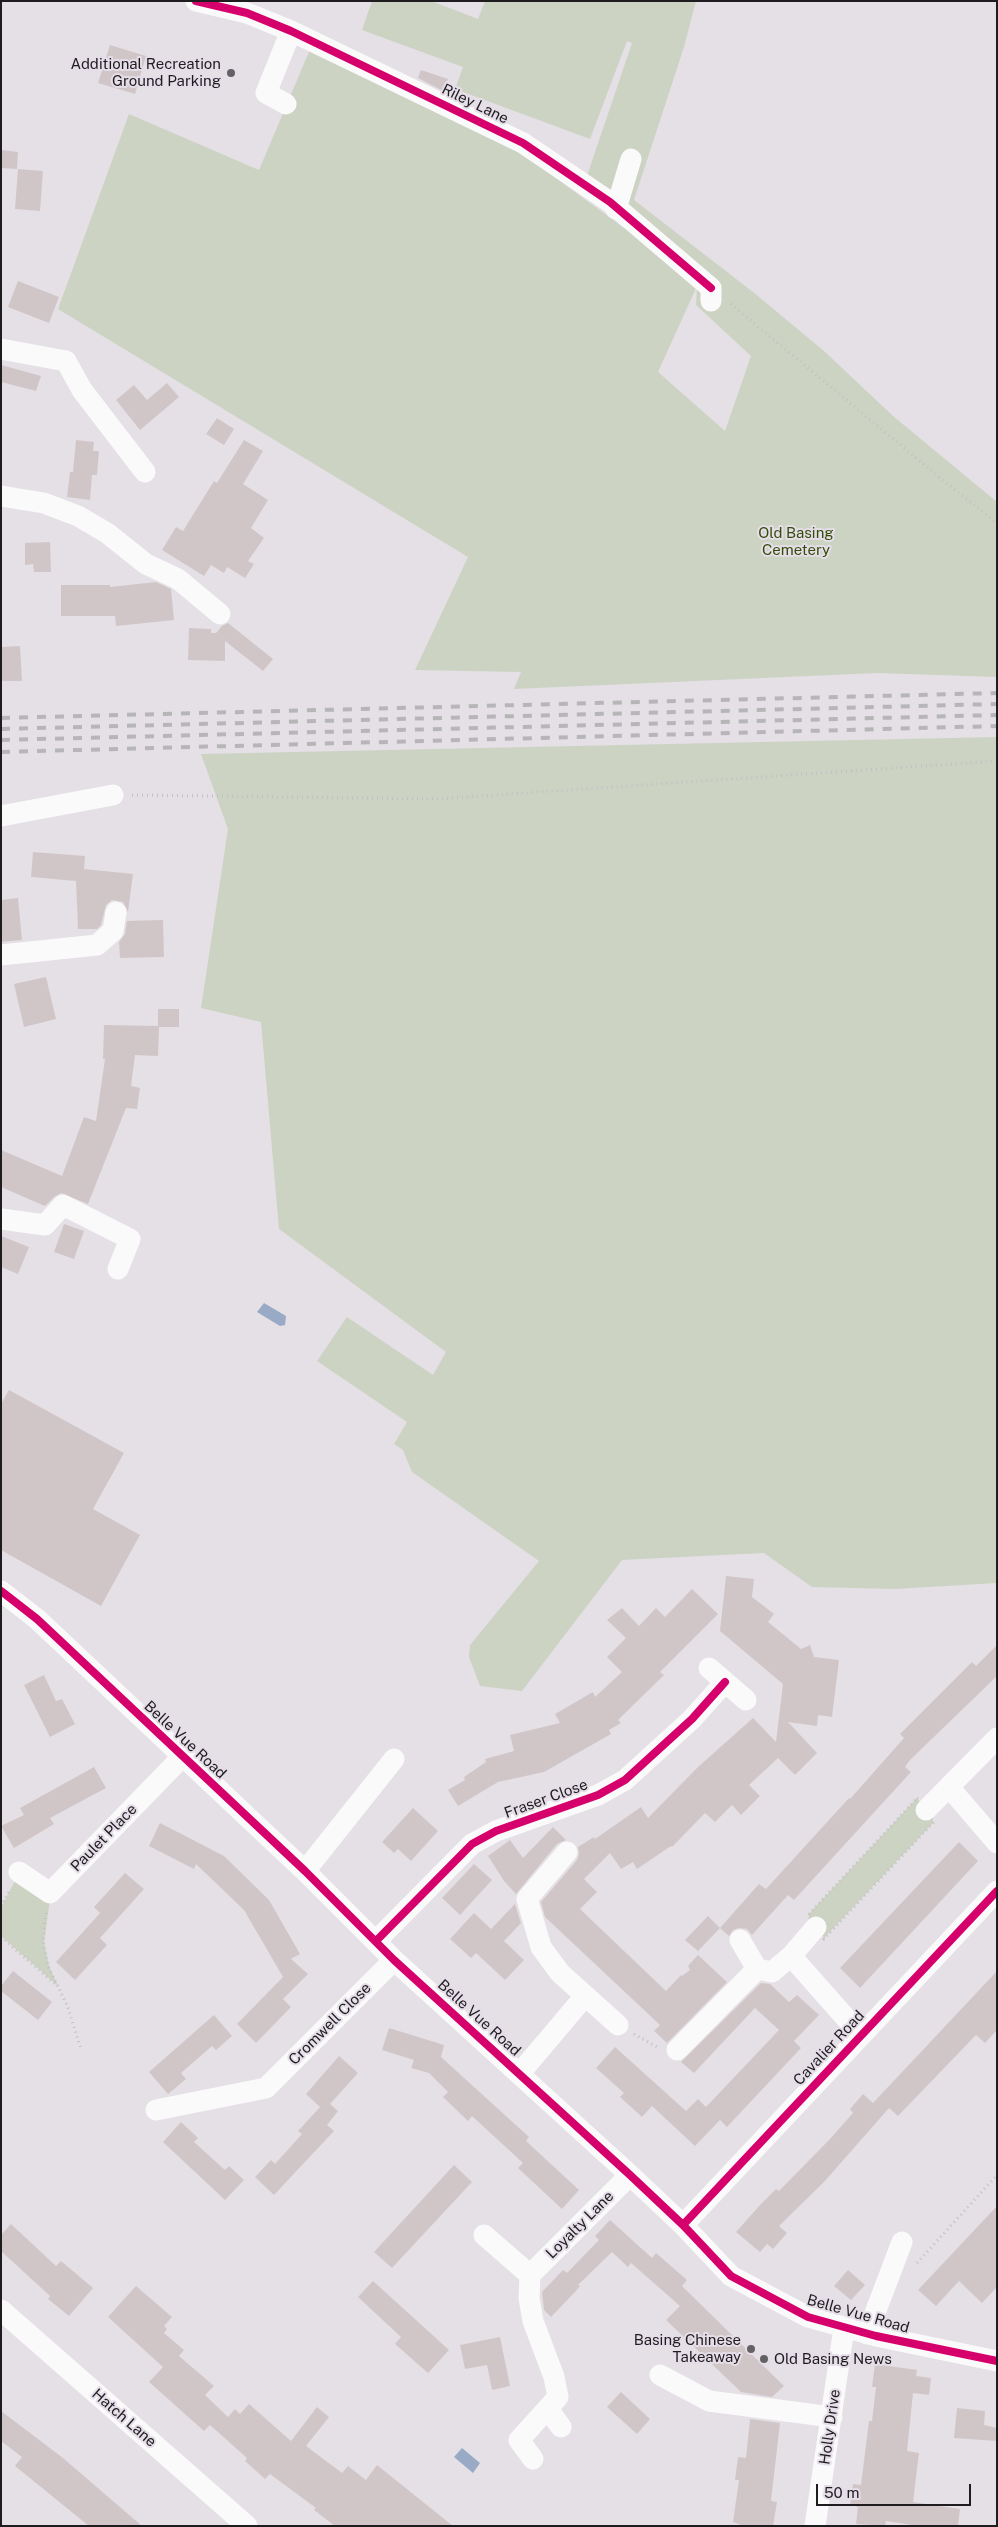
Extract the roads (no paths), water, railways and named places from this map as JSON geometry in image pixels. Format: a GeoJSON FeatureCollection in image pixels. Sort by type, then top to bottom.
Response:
{"type":"FeatureCollection","features":[{"type":"Feature","properties":{"kind":"street","name":"Riley Lane"},"geometry":{"type":"LineString","coordinates":[[196,1],[249,7],[380,78],[524,143],[610,208],[711,294]]}},
{"type":"Feature","properties":{"kind":"street"},"geometry":{"type":"LineString","coordinates":[[286,104],[266,93],[291,31]]}},
{"type":"Feature","properties":{"kind":"street"},"geometry":{"type":"LineString","coordinates":[[610,208],[631,159]]}},
{"type":"Feature","properties":{"kind":"street"},"geometry":{"type":"LineString","coordinates":[[1,349],[66,361],[82,390],[145,472]]}},
{"type":"Feature","properties":{"kind":"street"},"geometry":{"type":"LineString","coordinates":[[1,496],[44,503],[78,516],[107,533],[146,564],[178,579],[220,614]]}},
{"type":"Feature","properties":{"kind":"street"},"geometry":{"type":"LineString","coordinates":[[1,816],[113,795]]}},
{"type":"Feature","properties":{"kind":"street"},"geometry":{"type":"LineString","coordinates":[[1,955],[97,945],[113,931],[116,912]]}},
{"type":"Feature","properties":{"kind":"street"},"geometry":{"type":"LineString","coordinates":[[1,1219],[45,1224],[63,1205],[130,1239],[118,1268]]}},
{"type":"Feature","properties":{"kind":"street","name":"Belle Vue Road"},"geometry":{"type":"LineString","coordinates":[[1,1591],[37,1619],[305,1871],[394,1960],[630,2175],[683,2225],[731,2276],[808,2317],[867,2334],[997,2361]]}},
{"type":"Feature","properties":{"kind":"street"},"geometry":{"type":"LineString","coordinates":[[709,1668],[746,1700]]}},
{"type":"Feature","properties":{"kind":"street","name":"Fraser Close"},"geometry":{"type":"LineString","coordinates":[[376,1941],[472,1844],[496,1831],[598,1795],[625,1780],[692,1719],[725,1682]]}},
{"type":"Feature","properties":{"kind":"street"},"geometry":{"type":"LineString","coordinates":[[926,1810],[997,1738]]}},
{"type":"Feature","properties":{"kind":"street","name":"Paulet Place"},"geometry":{"type":"LineString","coordinates":[[20,1872],[50,1893],[183,1756]]}},
{"type":"Feature","properties":{"kind":"street"},"geometry":{"type":"LineString","coordinates":[[305,1871],[394,1759]]}},
{"type":"Feature","properties":{"kind":"street"},"geometry":{"type":"LineString","coordinates":[[949,1787],[997,1843]]}},
{"type":"Feature","properties":{"kind":"street"},"geometry":{"type":"LineString","coordinates":[[567,1852],[526,1898],[540,1947],[560,1972],[618,2025]]}},
{"type":"Feature","properties":{"kind":"street","name":"Cavalier Road"},"geometry":{"type":"LineString","coordinates":[[683,2225],[860,2034],[997,1891]]}},
{"type":"Feature","properties":{"kind":"street"},"geometry":{"type":"LineString","coordinates":[[677,2050],[764,1971],[791,1956],[816,1927]]}},
{"type":"Feature","properties":{"kind":"street"},"geometry":{"type":"LineString","coordinates":[[740,1940],[764,1971]]}},
{"type":"Feature","properties":{"kind":"street","name":"Cavalier Road"},"geometry":{"type":"LineString","coordinates":[[791,1956],[860,2034]]}},
{"type":"Feature","properties":{"kind":"street","name":"Cromwell Close"},"geometry":{"type":"LineString","coordinates":[[156,2110],[266,2088],[394,1960]]}},
{"type":"Feature","properties":{"kind":"street","name":"Belle Vue Road"},"geometry":{"type":"LineString","coordinates":[[520,2073],[585,1996]]}},
{"type":"Feature","properties":{"kind":"street","name":"Loyalty Lane"},"geometry":{"type":"LineString","coordinates":[[530,2275],[630,2175]]}},
{"type":"Feature","properties":{"kind":"street"},"geometry":{"type":"LineString","coordinates":[[484,2235],[530,2275],[529,2298],[533,2321],[554,2377],[558,2397],[519,2440],[533,2459]]}},
{"type":"Feature","properties":{"kind":"street"},"geometry":{"type":"LineString","coordinates":[[867,2334],[902,2242]]}},
{"type":"Feature","properties":{"kind":"street","name":"Hatch Lane"},"geometry":{"type":"LineString","coordinates":[[1,2310],[247,2526]]}},
{"type":"Feature","properties":{"kind":"street","name":"Holly Drive"},"geometry":{"type":"LineString","coordinates":[[815,2526],[844,2328]]}},
{"type":"Feature","properties":{"kind":"street"},"geometry":{"type":"LineString","coordinates":[[660,2375],[709,2401],[832,2418]]}},
{"type":"Feature","properties":{"kind":"street"},"geometry":{"type":"LineString","coordinates":[[548,2409],[561,2427]]}},
{"type":"Feature","properties":{"kind":"water"},"geometry":{"type":"Polygon","coordinates":[[[264,1303],[286,1316],[285,1325],[280,1326],[257,1312],[264,1303]]]}},
{"type":"Feature","properties":{"kind":"water"},"geometry":{"type":"Polygon","coordinates":[[[462,2448],[480,2463],[473,2473],[454,2457],[462,2448]]]}},
{"type":"Feature","properties":{"kind":"railway"},"geometry":{"type":"LineString","coordinates":[[1,718],[997,693]]}},
{"type":"Feature","properties":{"kind":"railway"},"geometry":{"type":"LineString","coordinates":[[1,729],[997,704]]}},
{"type":"Feature","properties":{"kind":"railway"},"geometry":{"type":"LineString","coordinates":[[1,740],[997,715]]}},
{"type":"Feature","properties":{"kind":"railway"},"geometry":{"type":"LineString","coordinates":[[1,752],[997,726]]}},
{"type":"Feature","properties":{"kind":"place","name":"Additional Recreation Ground Parking"},"geometry":{"type":"Point","coordinates":[231,73]}},
{"type":"Feature","properties":{"kind":"place","name":"Basing Chinese Takeaway"},"geometry":{"type":"Point","coordinates":[751,2349]}},
{"type":"Feature","properties":{"kind":"place","name":"Old Basing News"},"geometry":{"type":"Point","coordinates":[764,2359]}},
{"type":"Feature","properties":{"kind":"park label","name":"Old Basing Cemetery"},"geometry":{"type":"Point","coordinates":[796,542]}}]}
